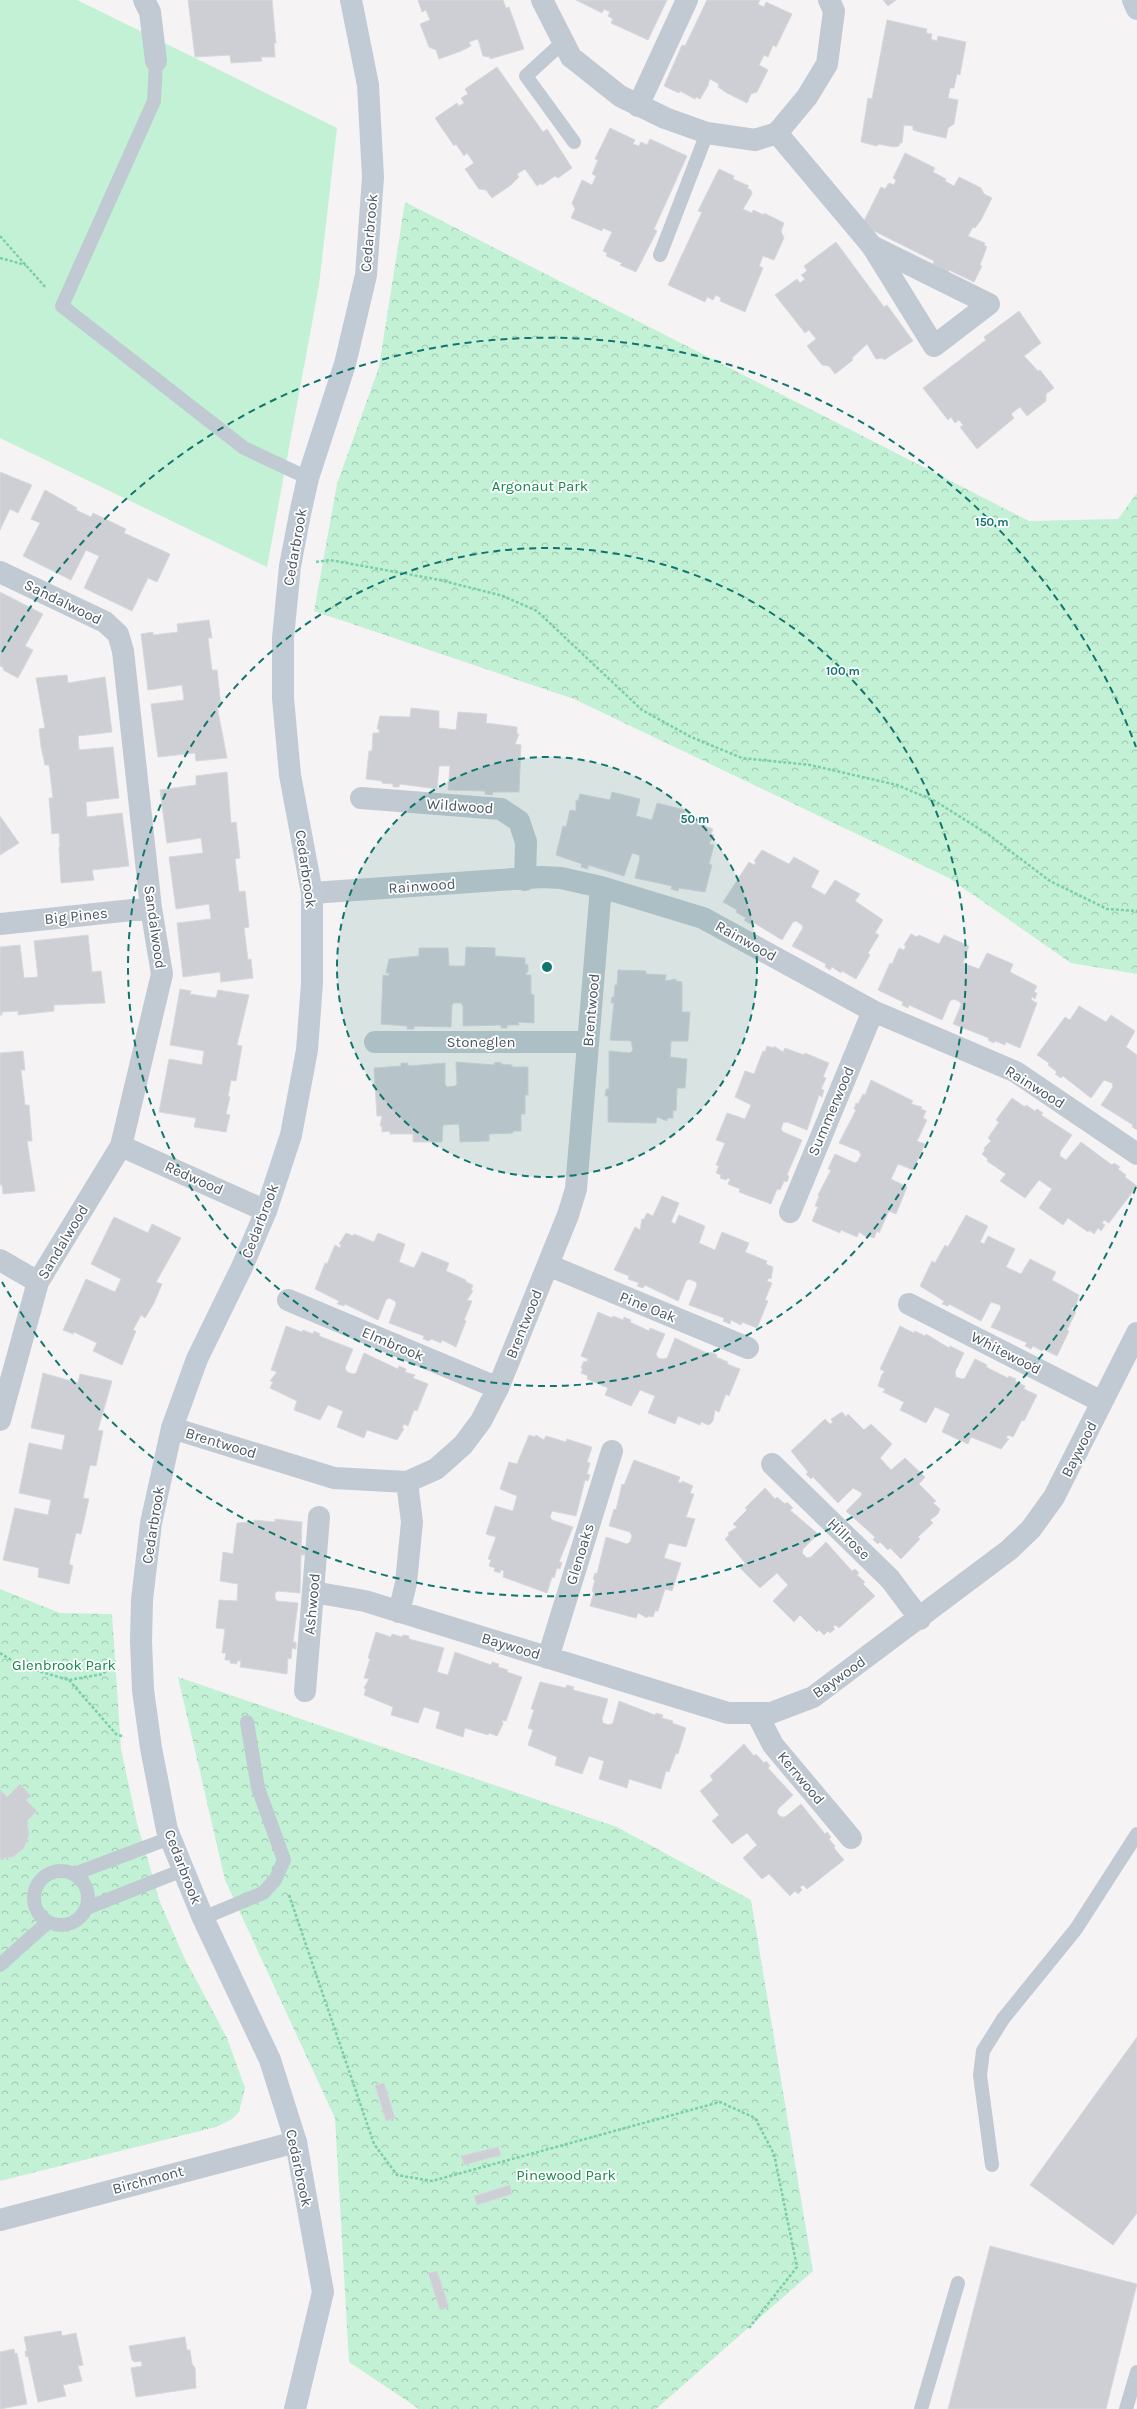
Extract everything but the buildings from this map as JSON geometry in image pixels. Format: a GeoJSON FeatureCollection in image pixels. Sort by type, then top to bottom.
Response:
{"type":"FeatureCollection","features":[{"type":"Feature","properties":{"kind":"street"},"geometry":{"type":"LineString","coordinates":[[144,0],[150,12],[156,62]]}},
{"type":"Feature","properties":{"kind":"street","name":"Cedarbrook"},"geometry":{"type":"LineString","coordinates":[[295,2409],[322,2292],[296,2142],[270,2060],[203,1918],[170,1838],[151,1748],[143,1690],[141,1641],[142,1600],[151,1523],[172,1428],[197,1359],[242,1267],[266,1211],[291,1135],[307,1050],[312,983],[312,893],[290,774],[284,698],[283,638],[290,566],[308,478],[345,364],[366,274],[373,177],[368,85],[351,0]]}},
{"type":"Feature","properties":{"kind":"street"},"geometry":{"type":"LineString","coordinates":[[542,0],[571,57],[620,96],[664,118],[707,133],[755,140],[777,133],[807,97],[827,64],[834,11],[829,0]]}},
{"type":"Feature","properties":{"kind":"street"},"geometry":{"type":"LineString","coordinates":[[638,106],[688,0]]}},
{"type":"Feature","properties":{"kind":"street"},"geometry":{"type":"LineString","coordinates":[[1133,0],[1137,8]]}},
{"type":"Feature","properties":{"kind":"street"},"geometry":{"type":"LineString","coordinates":[[777,133],[872,246],[934,346],[989,304],[872,246]]}},
{"type":"Feature","properties":{"kind":"street","name":"Sandalwood"},"geometry":{"type":"LineString","coordinates":[[0,572],[105,622],[118,634],[123,651],[152,908],[162,974],[121,1146],[38,1282],[0,1420]]}},
{"type":"Feature","properties":{"kind":"street","name":"Wildwood"},"geometry":{"type":"LineString","coordinates":[[361,798],[501,809],[519,821],[526,842],[525,880]]}},
{"type":"Feature","properties":{"kind":"street","name":"Rainwood"},"geometry":{"type":"LineString","coordinates":[[312,893],[525,880],[542,877],[561,878],[600,887],[703,918],[873,1011],[1016,1072],[1137,1154]]}},
{"type":"Feature","properties":{"kind":"street","name":"Brentwood"},"geometry":{"type":"LineString","coordinates":[[172,1428],[334,1478],[407,1482],[436,1469],[463,1446],[481,1421],[498,1388],[568,1215],[576,1188],[600,887]]}},
{"type":"Feature","properties":{"kind":"street","name":"Big Pines"},"geometry":{"type":"LineString","coordinates":[[0,924],[152,908]]}},
{"type":"Feature","properties":{"kind":"street","name":"Summerwood"},"geometry":{"type":"LineString","coordinates":[[790,1212],[873,1011]]}},
{"type":"Feature","properties":{"kind":"street","name":"Stoneglen"},"geometry":{"type":"LineString","coordinates":[[375,1042],[588,1042]]}},
{"type":"Feature","properties":{"kind":"street","name":"Redwood"},"geometry":{"type":"LineString","coordinates":[[121,1146],[266,1211]]}},
{"type":"Feature","properties":{"kind":"street"},"geometry":{"type":"LineString","coordinates":[[0,1260],[38,1282]]}},
{"type":"Feature","properties":{"kind":"street","name":"Pine Oak"},"geometry":{"type":"LineString","coordinates":[[548,1266],[748,1348]]}},
{"type":"Feature","properties":{"kind":"street","name":"Elmbrook"},"geometry":{"type":"LineString","coordinates":[[288,1300],[498,1388]]}},
{"type":"Feature","properties":{"kind":"street","name":"Whitewood"},"geometry":{"type":"LineString","coordinates":[[909,1304],[1102,1402]]}},
{"type":"Feature","properties":{"kind":"street","name":"Baywood"},"geometry":{"type":"LineString","coordinates":[[313,1592],[365,1601],[728,1713],[771,1713],[813,1697],[920,1619],[1009,1550],[1031,1529],[1054,1497],[1137,1333]]}},
{"type":"Feature","properties":{"kind":"street","name":"Glenoaks"},"geometry":{"type":"LineString","coordinates":[[548,1658],[612,1451]]}},
{"type":"Feature","properties":{"kind":"street","name":"Hillrose"},"geometry":{"type":"LineString","coordinates":[[772,1464],[890,1579],[920,1619]]}},
{"type":"Feature","properties":{"kind":"street"},"geometry":{"type":"LineString","coordinates":[[399,1612],[406,1582],[412,1522],[407,1482]]}},
{"type":"Feature","properties":{"kind":"street","name":"Ashwood"},"geometry":{"type":"LineString","coordinates":[[305,1691],[320,1517]]}},
{"type":"Feature","properties":{"kind":"street","name":"Kerrwood"},"geometry":{"type":"LineString","coordinates":[[757,1714],[773,1745],[851,1838]]}},
{"type":"Feature","properties":{"kind":"street","name":"Birchmont"},"geometry":{"type":"LineString","coordinates":[[0,2220],[296,2142]]}},
{"type":"Feature","properties":{"kind":"lane"},"geometry":{"type":"LineString","coordinates":[[563,42],[526,76],[574,142]]}},
{"type":"Feature","properties":{"kind":"lane"},"geometry":{"type":"LineString","coordinates":[[156,62],[154,101],[62,306],[244,448],[308,478]]}},
{"type":"Feature","properties":{"kind":"lane"},"geometry":{"type":"LineString","coordinates":[[660,255],[707,133]]}},
{"type":"Feature","properties":{"kind":"lane"},"geometry":{"type":"LineString","coordinates":[[203,1918],[263,1892],[275,1880],[284,1860],[258,1788],[246,1722]]}},
{"type":"Feature","properties":{"kind":"lane"},"geometry":{"type":"LineString","coordinates":[[992,2165],[980,2075],[983,2051],[1003,2019],[1076,1929],[1137,1834]]}},
{"type":"Feature","properties":{"kind":"lane"},"geometry":{"type":"LineString","coordinates":[[74,1874],[170,1838]]}},
{"type":"Feature","properties":{"kind":"lane"},"geometry":{"type":"LineString","coordinates":[[87,1908],[88,1892],[81,1879],[66,1871],[56,1871],[40,1881],[36,1889],[35,1903],[41,1916],[48,1922],[66,1925],[75,1922],[87,1908],[183,1870]]}},
{"type":"Feature","properties":{"kind":"lane"},"geometry":{"type":"LineString","coordinates":[[0,1965],[48,1922]]}},
{"type":"Feature","properties":{"kind":"lane"},"geometry":{"type":"LineString","coordinates":[[921,2409],[958,2283]]}},
{"type":"Feature","properties":{"kind":"lane"},"geometry":{"type":"LineString","coordinates":[[1126,2409],[1137,2372]]}},
{"type":"Feature","properties":{"kind":"path"},"geometry":{"type":"LineString","coordinates":[[0,236],[62,306]]}},
{"type":"Feature","properties":{"kind":"path"},"geometry":{"type":"LineString","coordinates":[[0,258],[26,265]]}},
{"type":"Feature","properties":{"kind":"path"},"geometry":{"type":"LineString","coordinates":[[290,566],[330,560],[440,580],[503,596],[537,611],[642,710],[691,737],[742,758],[810,765],[898,785],[935,801],[989,835],[1050,881],[1107,909],[1137,911]]}},
{"type":"Feature","properties":{"kind":"path"},"geometry":{"type":"LineString","coordinates":[[0,1654],[21,1666],[68,1680],[103,1674],[141,1641]]}},
{"type":"Feature","properties":{"kind":"path"},"geometry":{"type":"LineString","coordinates":[[68,1680],[116,1734],[151,1748]]}},
{"type":"Feature","properties":{"kind":"path"},"geometry":{"type":"LineString","coordinates":[[275,1880],[290,1896],[374,2144],[398,2175],[432,2180],[720,2102],[755,2118],[774,2154],[797,2267],[749,2328]]}},
{"type":"Feature","properties":{"kind":"green space"},"geometry":{"type":"Polygon","coordinates":[[[0,0],[77,0],[337,128],[319,285],[267,567],[0,438],[0,0]]]}},
{"type":"Feature","properties":{"kind":"green space","name":"Argonaut Park"},"geometry":{"type":"Polygon","coordinates":[[[405,202],[1029,521],[1118,519],[1137,493],[1137,974],[1071,963],[949,878],[574,699],[314,611],[337,484],[379,367],[405,202]]]}},
{"type":"Feature","properties":{"kind":"green space","name":"Glenbrook Park"},"geometry":{"type":"Polygon","coordinates":[[[0,1589],[60,1613],[112,1614],[121,1749],[137,1823],[160,1902],[184,1957],[227,2038],[245,2088],[239,2112],[232,2119],[216,2127],[0,2181],[0,1589]]]}},
{"type":"Feature","properties":{"kind":"green space","name":"Pinewood Park"},"geometry":{"type":"Polygon","coordinates":[[[178,1677],[617,1827],[751,1900],[813,2271],[656,2409],[419,2409],[349,2362],[335,2118],[225,1880],[178,1677]]]}}]}
